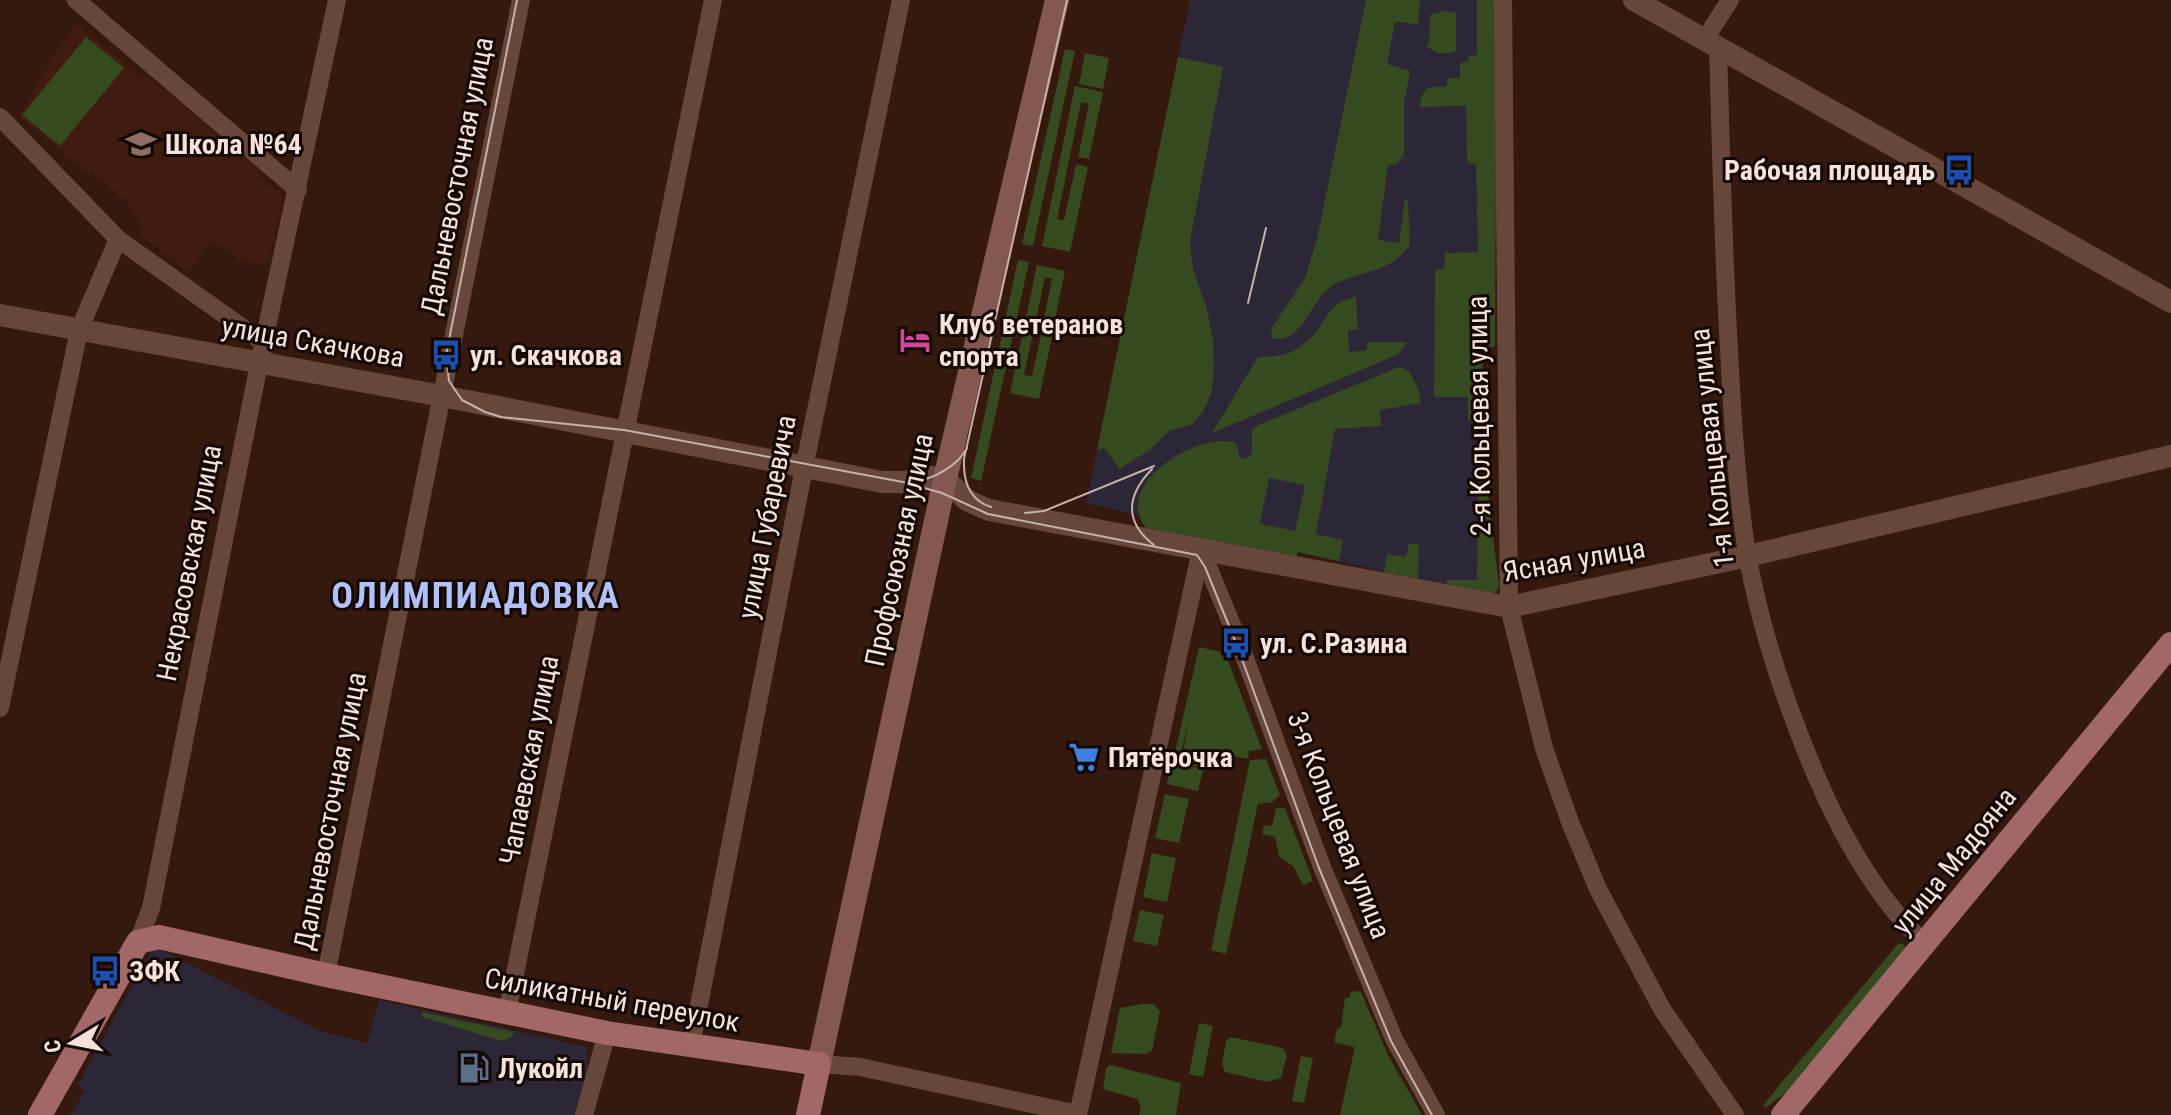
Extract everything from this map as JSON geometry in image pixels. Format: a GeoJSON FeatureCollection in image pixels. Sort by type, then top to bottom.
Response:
{"type":"FeatureCollection","features":[{"type":"Feature","properties":{"kind":"main road","name":"Профсоюзная улица"},"geometry":{"type":"LineString","coordinates":[[808,1115],[945,479],[1057,0]]}},
{"type":"Feature","properties":{"kind":"main road","name":"улица Мадояна"},"geometry":{"type":"LineString","coordinates":[[1783,1115],[2171,644]]}},
{"type":"Feature","properties":{"kind":"main road","name":"улица Мадояна"},"geometry":{"type":"LineString","coordinates":[[1799,1115],[2171,664]]}},
{"type":"Feature","properties":{"kind":"main road","name":"Силикатный переулок"},"geometry":{"type":"LineString","coordinates":[[138,942],[159,937],[607,1033],[819,1064]]}},
{"type":"Feature","properties":{"kind":"main road","name":"Некрасовская улица"},"geometry":{"type":"LineString","coordinates":[[40,1115],[138,942]]}},
{"type":"Feature","properties":{"kind":"street"},"geometry":{"type":"LineString","coordinates":[[76,0],[298,190]]}},
{"type":"Feature","properties":{"kind":"street","name":"Некрасовская улица"},"geometry":{"type":"LineString","coordinates":[[138,942],[151,908],[261,353],[337,0]]}},
{"type":"Feature","properties":{"kind":"street","name":"Дальневосточная улица"},"geometry":{"type":"LineString","coordinates":[[326,975],[521,0]]}},
{"type":"Feature","properties":{"kind":"street","name":"Чапаевская улица"},"geometry":{"type":"LineString","coordinates":[[507,1013],[713,0]]}},
{"type":"Feature","properties":{"kind":"street","name":"улица Губаревича"},"geometry":{"type":"LineString","coordinates":[[691,1046],[804,468],[901,0]]}},
{"type":"Feature","properties":{"kind":"street","name":"2-я Кольцевая улица"},"geometry":{"type":"LineString","coordinates":[[1503,0],[1509,607],[1544,748],[1598,889],[1662,1009],[1735,1115]]}},
{"type":"Feature","properties":{"kind":"street"},"geometry":{"type":"LineString","coordinates":[[1634,0],[2171,302]]}},
{"type":"Feature","properties":{"kind":"street"},"geometry":{"type":"LineString","coordinates":[[1712,43],[1730,0]]}},
{"type":"Feature","properties":{"kind":"street","name":"1-я Кольцевая улица"},"geometry":{"type":"LineString","coordinates":[[1712,43],[1733,430],[1748,556],[1783,691],[1826,798],[1872,881],[1908,928],[1925,944]]}},
{"type":"Feature","properties":{"kind":"street"},"geometry":{"type":"LineString","coordinates":[[2,125],[118,239],[261,353]]}},
{"type":"Feature","properties":{"kind":"street"},"geometry":{"type":"LineString","coordinates":[[0,708],[79,330],[118,239]]}},
{"type":"Feature","properties":{"kind":"street","name":"улица Скачкова"},"geometry":{"type":"LineString","coordinates":[[0,315],[79,330],[261,353],[442,396],[882,482],[931,477],[945,479]]}},
{"type":"Feature","properties":{"kind":"street","name":"Ясная улица"},"geometry":{"type":"LineString","coordinates":[[945,479],[968,501],[989,510],[1509,607],[1748,556],[2171,456]]}},
{"type":"Feature","properties":{"kind":"street"},"geometry":{"type":"LineString","coordinates":[[1078,1115],[1201,550]]}},
{"type":"Feature","properties":{"kind":"street","name":"3-я Кольцевая улица"},"geometry":{"type":"LineString","coordinates":[[1201,550],[1239,642],[1322,867],[1394,1039],[1436,1115]]}},
{"type":"Feature","properties":{"kind":"street"},"geometry":{"type":"LineString","coordinates":[[584,1115],[607,1033]]}},
{"type":"Feature","properties":{"kind":"street","name":"Силикатный переулок"},"geometry":{"type":"LineString","coordinates":[[819,1064],[860,1067],[1078,1115]]}},
{"type":"Feature","properties":{"kind":"shaded area"},"geometry":{"type":"Polygon","coordinates":[[[1190,0],[1487,0],[1479,594],[1086,503],[1190,0]]]}},
{"type":"Feature","properties":{"kind":"shaded area","name":"Школа №64"},"geometry":{"type":"Polygon","coordinates":[[[77,24],[143,78],[147,75],[262,172],[258,177],[283,196],[267,265],[239,260],[214,241],[187,272],[138,233],[143,227],[128,203],[19,116],[59,46],[77,24]]]}},
{"type":"Feature","properties":{"kind":"shaded area"},"geometry":{"type":"Polygon","coordinates":[[[154,946],[320,1031],[367,1043],[379,1000],[587,1047],[587,1075],[576,1115],[71,1115],[84,1092],[78,1084],[154,946]]]}},
{"type":"Feature","properties":{"kind":"green space"},"geometry":{"type":"Polygon","coordinates":[[[1366,0],[1420,0],[1418,24],[1395,22],[1387,64],[1410,71],[1404,103],[1404,156],[1396,164],[1388,165],[1378,240],[1399,243],[1405,199],[1408,201],[1410,245],[1384,267],[1335,284],[1319,299],[1293,334],[1273,339],[1271,329],[1305,278],[1317,239],[1366,0]]]}},
{"type":"Feature","properties":{"kind":"green space"},"geometry":{"type":"Polygon","coordinates":[[[1477,0],[1497,0],[1495,346],[1483,350],[1482,444],[1499,585],[1493,594],[1447,587],[1447,580],[1477,580],[1479,421],[1468,420],[1468,397],[1434,397],[1435,270],[1444,269],[1445,253],[1478,252],[1476,164],[1467,163],[1466,106],[1419,107],[1427,88],[1447,86],[1447,78],[1460,78],[1460,63],[1468,62],[1469,56],[1477,55],[1477,0]]]}},
{"type":"Feature","properties":{"kind":"green space"},"geometry":{"type":"Polygon","coordinates":[[[1443,11],[1456,13],[1456,51],[1448,53],[1436,52],[1426,45],[1429,43],[1430,15],[1443,11]]]}},
{"type":"Feature","properties":{"kind":"green space"},"geometry":{"type":"Polygon","coordinates":[[[86,37],[124,68],[60,146],[22,115],[86,37]]]}},
{"type":"Feature","properties":{"kind":"green space"},"geometry":{"type":"Polygon","coordinates":[[[1065,49],[1075,51],[1033,246],[1022,244],[1065,49]]]}},
{"type":"Feature","properties":{"kind":"green space"},"geometry":{"type":"Polygon","coordinates":[[[1085,53],[1109,58],[1103,89],[1079,84],[1085,53]]]}},
{"type":"Feature","properties":{"kind":"green space"},"geometry":{"type":"Polygon","coordinates":[[[1178,57],[1223,67],[1190,241],[1193,269],[1207,309],[1213,340],[1211,394],[1203,412],[1192,424],[1169,431],[1151,449],[1120,469],[1104,448],[1097,450],[1178,57]]]}},
{"type":"Feature","properties":{"kind":"green space"},"geometry":{"type":"Polygon","coordinates":[[[1075,86],[1103,92],[1089,159],[1078,157],[1089,104],[1081,102],[1057,219],[1064,220],[1076,164],[1088,167],[1070,252],[1042,246],[1075,86]]]}},
{"type":"Feature","properties":{"kind":"green space"},"geometry":{"type":"Polygon","coordinates":[[[1018,260],[1029,262],[981,481],[971,478],[1018,260]]]}},
{"type":"Feature","properties":{"kind":"green space"},"geometry":{"type":"Polygon","coordinates":[[[1037,265],[1065,271],[1054,324],[1043,322],[1052,279],[1045,277],[1024,375],[1032,376],[1042,330],[1053,332],[1039,399],[1010,393],[1037,265]]]}},
{"type":"Feature","properties":{"kind":"green space"},"geometry":{"type":"Polygon","coordinates":[[[1356,297],[1358,329],[1348,331],[1349,352],[1367,350],[1367,342],[1407,342],[1399,354],[1212,433],[1257,358],[1284,355],[1298,348],[1312,336],[1337,304],[1356,297]]]}},
{"type":"Feature","properties":{"kind":"green space"},"geometry":{"type":"Polygon","coordinates":[[[1399,367],[1409,371],[1418,388],[1421,403],[1380,410],[1381,426],[1335,429],[1316,534],[1343,540],[1339,561],[1298,552],[1296,557],[1147,529],[1138,512],[1140,495],[1149,479],[1182,453],[1220,441],[1236,443],[1240,457],[1245,459],[1252,453],[1252,430],[1399,367]],[[1269,478],[1260,524],[1295,531],[1305,485],[1269,478]]]}},
{"type":"Feature","properties":{"kind":"green space"},"geometry":{"type":"Polygon","coordinates":[[[1409,543],[1419,545],[1418,580],[1384,572],[1387,554],[1406,557],[1409,543]]]}},
{"type":"Feature","properties":{"kind":"green space"},"geometry":{"type":"Polygon","coordinates":[[[1199,647],[1225,653],[1262,749],[1249,751],[1248,759],[1207,751],[1203,768],[1181,763],[1189,719],[1179,762],[1173,761],[1199,647]]]}},
{"type":"Feature","properties":{"kind":"green space"},"geometry":{"type":"Polygon","coordinates":[[[1266,759],[1280,795],[1272,802],[1258,804],[1226,954],[1211,950],[1250,760],[1266,759]]]}},
{"type":"Feature","properties":{"kind":"green space"},"geometry":{"type":"Polygon","coordinates":[[[1172,763],[1203,769],[1198,791],[1167,784],[1172,763]]]}},
{"type":"Feature","properties":{"kind":"green space"},"geometry":{"type":"Polygon","coordinates":[[[1165,794],[1189,799],[1179,843],[1155,838],[1165,794]]]}},
{"type":"Feature","properties":{"kind":"green space"},"geometry":{"type":"Polygon","coordinates":[[[1276,808],[1285,808],[1313,881],[1303,885],[1293,866],[1279,857],[1275,837],[1262,834],[1264,825],[1272,826],[1276,808]]]}},
{"type":"Feature","properties":{"kind":"green space"},"geometry":{"type":"Polygon","coordinates":[[[1152,853],[1176,858],[1167,902],[1143,897],[1152,853]]]}},
{"type":"Feature","properties":{"kind":"green space"},"geometry":{"type":"Polygon","coordinates":[[[1140,910],[1164,915],[1157,946],[1133,941],[1140,910]]]}},
{"type":"Feature","properties":{"kind":"green space"},"geometry":{"type":"Polygon","coordinates":[[[1902,943],[1907,948],[1791,1089],[1765,1108],[1763,1105],[1902,943]]]}},
{"type":"Feature","properties":{"kind":"green space"},"geometry":{"type":"Polygon","coordinates":[[[1358,991],[1388,1055],[1422,1115],[1340,1115],[1355,1047],[1334,1042],[1337,1029],[1341,1027],[1345,998],[1349,998],[1351,992],[1358,991]]]}},
{"type":"Feature","properties":{"kind":"green space"},"geometry":{"type":"Polygon","coordinates":[[[1153,1004],[1160,1011],[1152,1051],[1145,1054],[1111,1053],[1120,1008],[1153,1004]]]}},
{"type":"Feature","properties":{"kind":"green space"},"geometry":{"type":"Polygon","coordinates":[[[422,1012],[514,1032],[512,1037],[502,1041],[422,1017],[422,1012]]]}},
{"type":"Feature","properties":{"kind":"green space"},"geometry":{"type":"Polygon","coordinates":[[[1199,1023],[1213,1026],[1203,1077],[1189,1074],[1199,1023]]]}},
{"type":"Feature","properties":{"kind":"green space"},"geometry":{"type":"Polygon","coordinates":[[[1231,1037],[1283,1048],[1287,1055],[1281,1078],[1267,1082],[1225,1072],[1222,1064],[1226,1041],[1231,1037]]]}},
{"type":"Feature","properties":{"kind":"green space"},"geometry":{"type":"Polygon","coordinates":[[[1301,1056],[1313,1058],[1304,1103],[1292,1101],[1301,1056]]]}},
{"type":"Feature","properties":{"kind":"green space"},"geometry":{"type":"Polygon","coordinates":[[[1110,1065],[1181,1083],[1176,1115],[1139,1115],[1141,1107],[1137,1099],[1103,1089],[1106,1068],[1110,1065]]]}},
{"type":"Feature","properties":{"kind":"tram line"},"geometry":{"type":"LineString","coordinates":[[517,0],[446,355],[449,381],[462,400],[501,417],[624,430],[903,482],[942,493],[988,514],[1197,555],[1205,567],[1236,643],[1319,868],[1391,1041],[1432,1115]]}},
{"type":"Feature","properties":{"kind":"tram line"},"geometry":{"type":"LineString","coordinates":[[991,507],[977,500],[969,489],[964,459],[1067,0]]}},
{"type":"Feature","properties":{"kind":"tram line"},"geometry":{"type":"LineString","coordinates":[[1248,303],[1266,228]]}},
{"type":"Feature","properties":{"kind":"tram line"},"geometry":{"type":"LineString","coordinates":[[911,482],[943,471],[957,461],[967,448]]}},
{"type":"Feature","properties":{"kind":"tram line"},"geometry":{"type":"LineString","coordinates":[[1025,513],[1044,511],[1154,466]]}},
{"type":"Feature","properties":{"kind":"tram line"},"geometry":{"type":"LineString","coordinates":[[1152,469],[1137,489],[1132,508],[1137,527],[1154,545]]}},
{"type":"Feature","properties":{"kind":"place","name":"Школа №64"},"geometry":{"type":"Point","coordinates":[141,144]}},
{"type":"Feature","properties":{"kind":"place","name":"Рабочая площадь"},"geometry":{"type":"Point","coordinates":[1959,170]}},
{"type":"Feature","properties":{"kind":"place","name":"Клуб ветеранов спорта"},"geometry":{"type":"Point","coordinates":[915,340]}},
{"type":"Feature","properties":{"kind":"place","name":"ул. Скачкова"},"geometry":{"type":"Point","coordinates":[446,355]}},
{"type":"Feature","properties":{"kind":"place","name":"ул. С.Разина"},"geometry":{"type":"Point","coordinates":[1236,643]}},
{"type":"Feature","properties":{"kind":"place","name":"Пятёрочка"},"geometry":{"type":"Point","coordinates":[1084,757]}},
{"type":"Feature","properties":{"kind":"place","name":"ЗФК"},"geometry":{"type":"Point","coordinates":[105,971]}},
{"type":"Feature","properties":{"kind":"place","name":"Лукойл"},"geometry":{"type":"Point","coordinates":[474,1068]}},
{"type":"Feature","properties":{"kind":"district","name":"ОЛИМПИАДОВКА"},"geometry":{"type":"Point","coordinates":[476,596]}}]}
